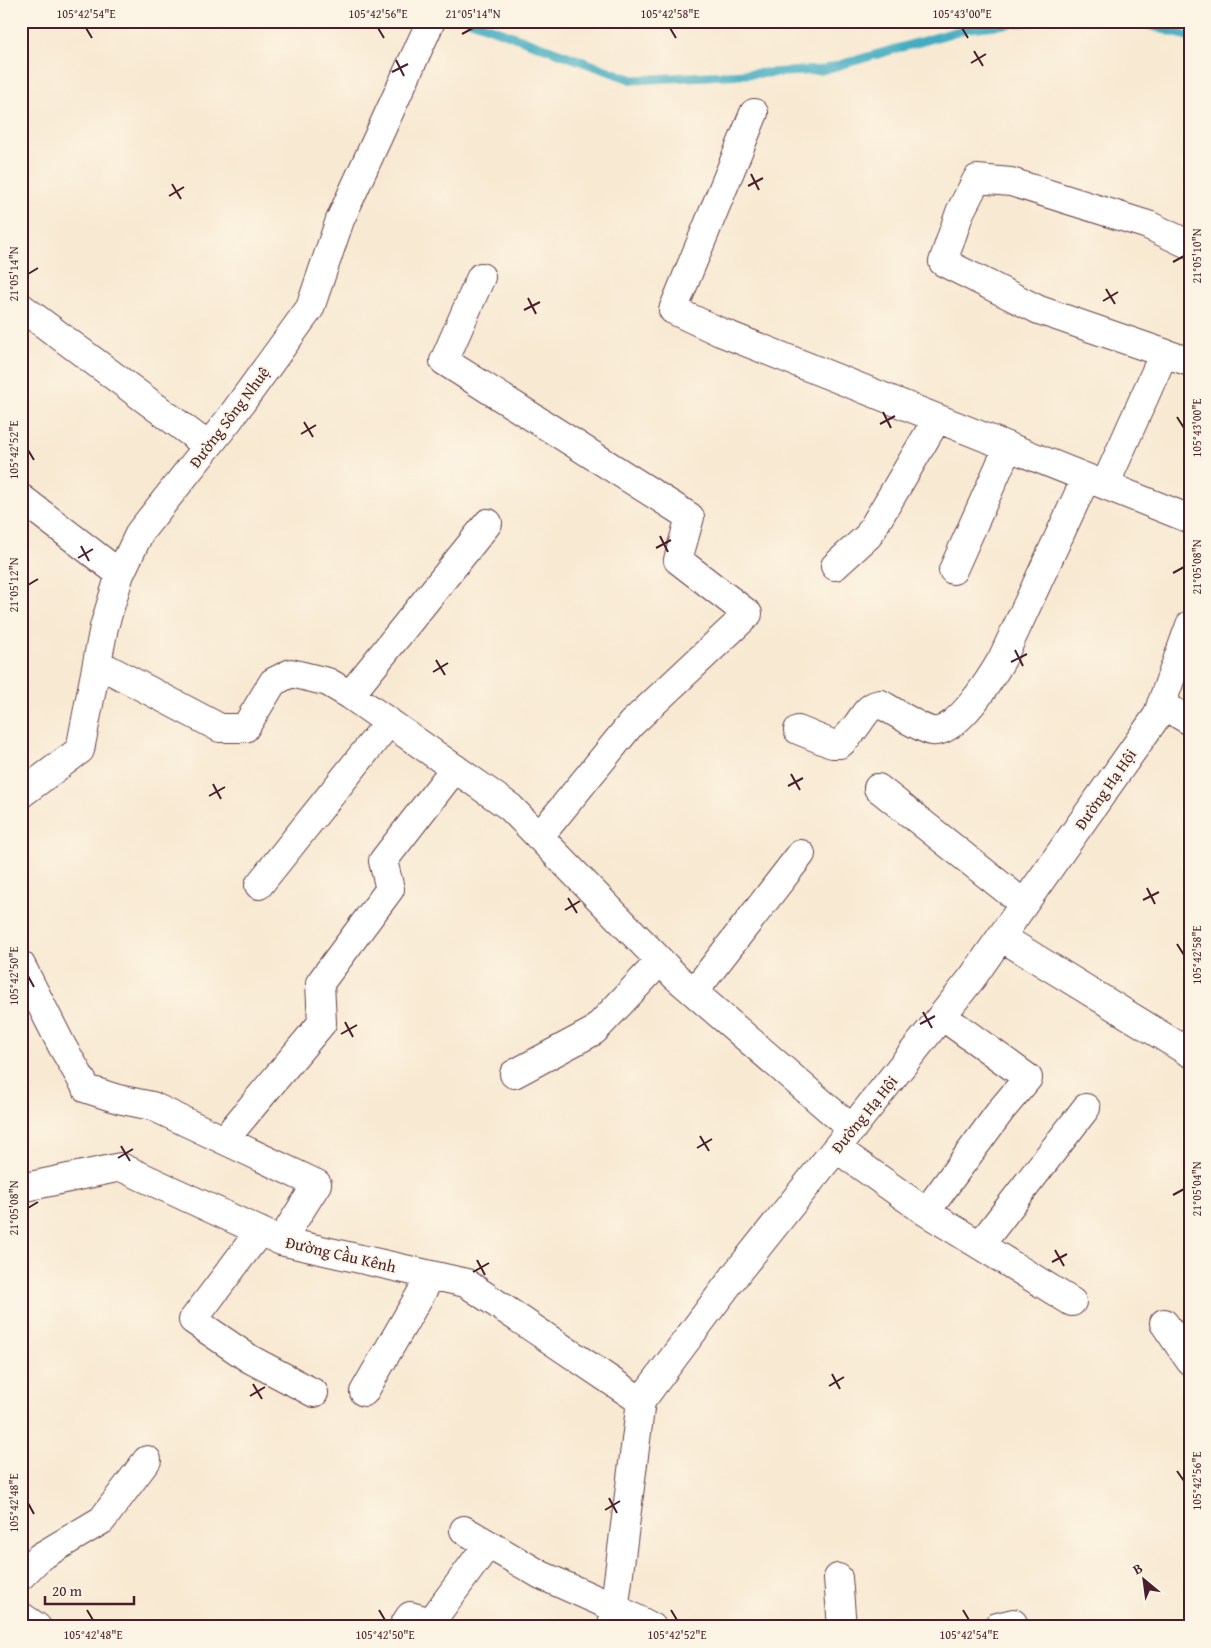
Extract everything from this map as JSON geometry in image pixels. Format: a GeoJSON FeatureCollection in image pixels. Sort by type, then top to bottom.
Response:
{"type":"FeatureCollection","features":[{"type":"Feature","properties":{"kind":"street","name":"Đường Sông Nhuệ"},"geometry":{"type":"LineString","coordinates":[[21,794],[80,750],[104,627],[120,574],[140,532],[228,421],[310,308],[340,220],[431,21]]}},
{"type":"Feature","properties":{"kind":"street"},"geometry":{"type":"LineString","coordinates":[[754,113],[673,310],[718,331],[1190,519]]}},
{"type":"Feature","properties":{"kind":"street"},"geometry":{"type":"LineString","coordinates":[[1190,245],[1148,225],[1011,182],[977,179],[960,212],[943,262],[1039,310],[1190,362]]}},
{"type":"Feature","properties":{"kind":"street"},"geometry":{"type":"LineString","coordinates":[[481,277],[444,361],[690,518],[678,560],[748,614],[631,724],[539,837]]}},
{"type":"Feature","properties":{"kind":"street"},"geometry":{"type":"LineString","coordinates":[[21,307],[208,446]]}},
{"type":"Feature","properties":{"kind":"street"},"geometry":{"type":"LineString","coordinates":[[798,730],[832,744],[840,744],[858,725],[866,711],[873,706],[881,704],[928,730],[938,731],[949,726],[968,708],[989,682],[1002,660],[1164,353]]}},
{"type":"Feature","properties":{"kind":"street"},"geometry":{"type":"LineString","coordinates":[[835,566],[868,536],[937,419]]}},
{"type":"Feature","properties":{"kind":"street"},"geometry":{"type":"LineString","coordinates":[[953,570],[1008,447]]}},
{"type":"Feature","properties":{"kind":"street"},"geometry":{"type":"LineString","coordinates":[[21,498],[120,574]]}},
{"type":"Feature","properties":{"kind":"street"},"geometry":{"type":"LineString","coordinates":[[350,695],[488,523]]}},
{"type":"Feature","properties":{"kind":"street","name":"Đường Hạ Hội"},"geometry":{"type":"LineString","coordinates":[[640,1401],[740,1270],[972,978],[1157,716],[1190,625]]}},
{"type":"Feature","properties":{"kind":"street"},"geometry":{"type":"LineString","coordinates":[[97,663],[220,728],[244,728],[273,682],[291,673],[328,682],[350,695],[510,807],[660,961],[844,1139],[926,1212],[1072,1302]]}},
{"type":"Feature","properties":{"kind":"street"},"geometry":{"type":"LineString","coordinates":[[1161,704],[1190,720]]}},
{"type":"Feature","properties":{"kind":"street"},"geometry":{"type":"LineString","coordinates":[[260,884],[389,722]]}},
{"type":"Feature","properties":{"kind":"street"},"geometry":{"type":"LineString","coordinates":[[234,1128],[322,1023],[320,983],[390,889],[383,861],[455,768]]}},
{"type":"Feature","properties":{"kind":"street"},"geometry":{"type":"LineString","coordinates":[[878,788],[1024,904]]}},
{"type":"Feature","properties":{"kind":"street"},"geometry":{"type":"LineString","coordinates":[[694,992],[801,854]]}},
{"type":"Feature","properties":{"kind":"street"},"geometry":{"type":"LineString","coordinates":[[1001,937],[1190,1053]]}},
{"type":"Feature","properties":{"kind":"street"},"geometry":{"type":"LineString","coordinates":[[514,1074],[594,1030],[660,961]]}},
{"type":"Feature","properties":{"kind":"street"},"geometry":{"type":"LineString","coordinates":[[21,965],[62,1046],[88,1089],[118,1099],[152,1106],[317,1184],[192,1320],[250,1358],[314,1393]]}},
{"type":"Feature","properties":{"kind":"street"},"geometry":{"type":"LineString","coordinates":[[926,1212],[1002,1109],[1028,1078],[942,1016]]}},
{"type":"Feature","properties":{"kind":"street"},"geometry":{"type":"LineString","coordinates":[[980,1245],[1086,1108]]}},
{"type":"Feature","properties":{"kind":"street","name":"Đường Cầu Kênh"},"geometry":{"type":"LineString","coordinates":[[21,1188],[121,1167],[271,1236],[466,1283],[640,1401]]}},
{"type":"Feature","properties":{"kind":"street"},"geometry":{"type":"LineString","coordinates":[[364,1392],[431,1276]]}},
{"type":"Feature","properties":{"kind":"street"},"geometry":{"type":"LineString","coordinates":[[1164,1323],[1190,1361]]}},
{"type":"Feature","properties":{"kind":"street"},"geometry":{"type":"LineString","coordinates":[[613,1617],[640,1401]]}},
{"type":"Feature","properties":{"kind":"street"},"geometry":{"type":"LineString","coordinates":[[21,1576],[40,1557],[102,1520],[147,1460]]}},
{"type":"Feature","properties":{"kind":"street"},"geometry":{"type":"LineString","coordinates":[[464,1530],[613,1617],[652,1627]]}},
{"type":"Feature","properties":{"kind":"street"},"geometry":{"type":"LineString","coordinates":[[403,1627],[410,1616],[432,1622],[488,1544]]}},
{"type":"Feature","properties":{"kind":"street"},"geometry":{"type":"LineString","coordinates":[[838,1578],[842,1627]]}},
{"type":"Feature","properties":{"kind":"street"},"geometry":{"type":"LineString","coordinates":[[21,1616],[37,1627]]}},
{"type":"Feature","properties":{"kind":"waterway"},"geometry":{"type":"LineString","coordinates":[[471,21],[633,80],[822,70],[969,28],[1034,21]]}},
{"type":"Feature","properties":{"kind":"waterway"},"geometry":{"type":"LineString","coordinates":[[1135,21],[1190,37]]}}]}
